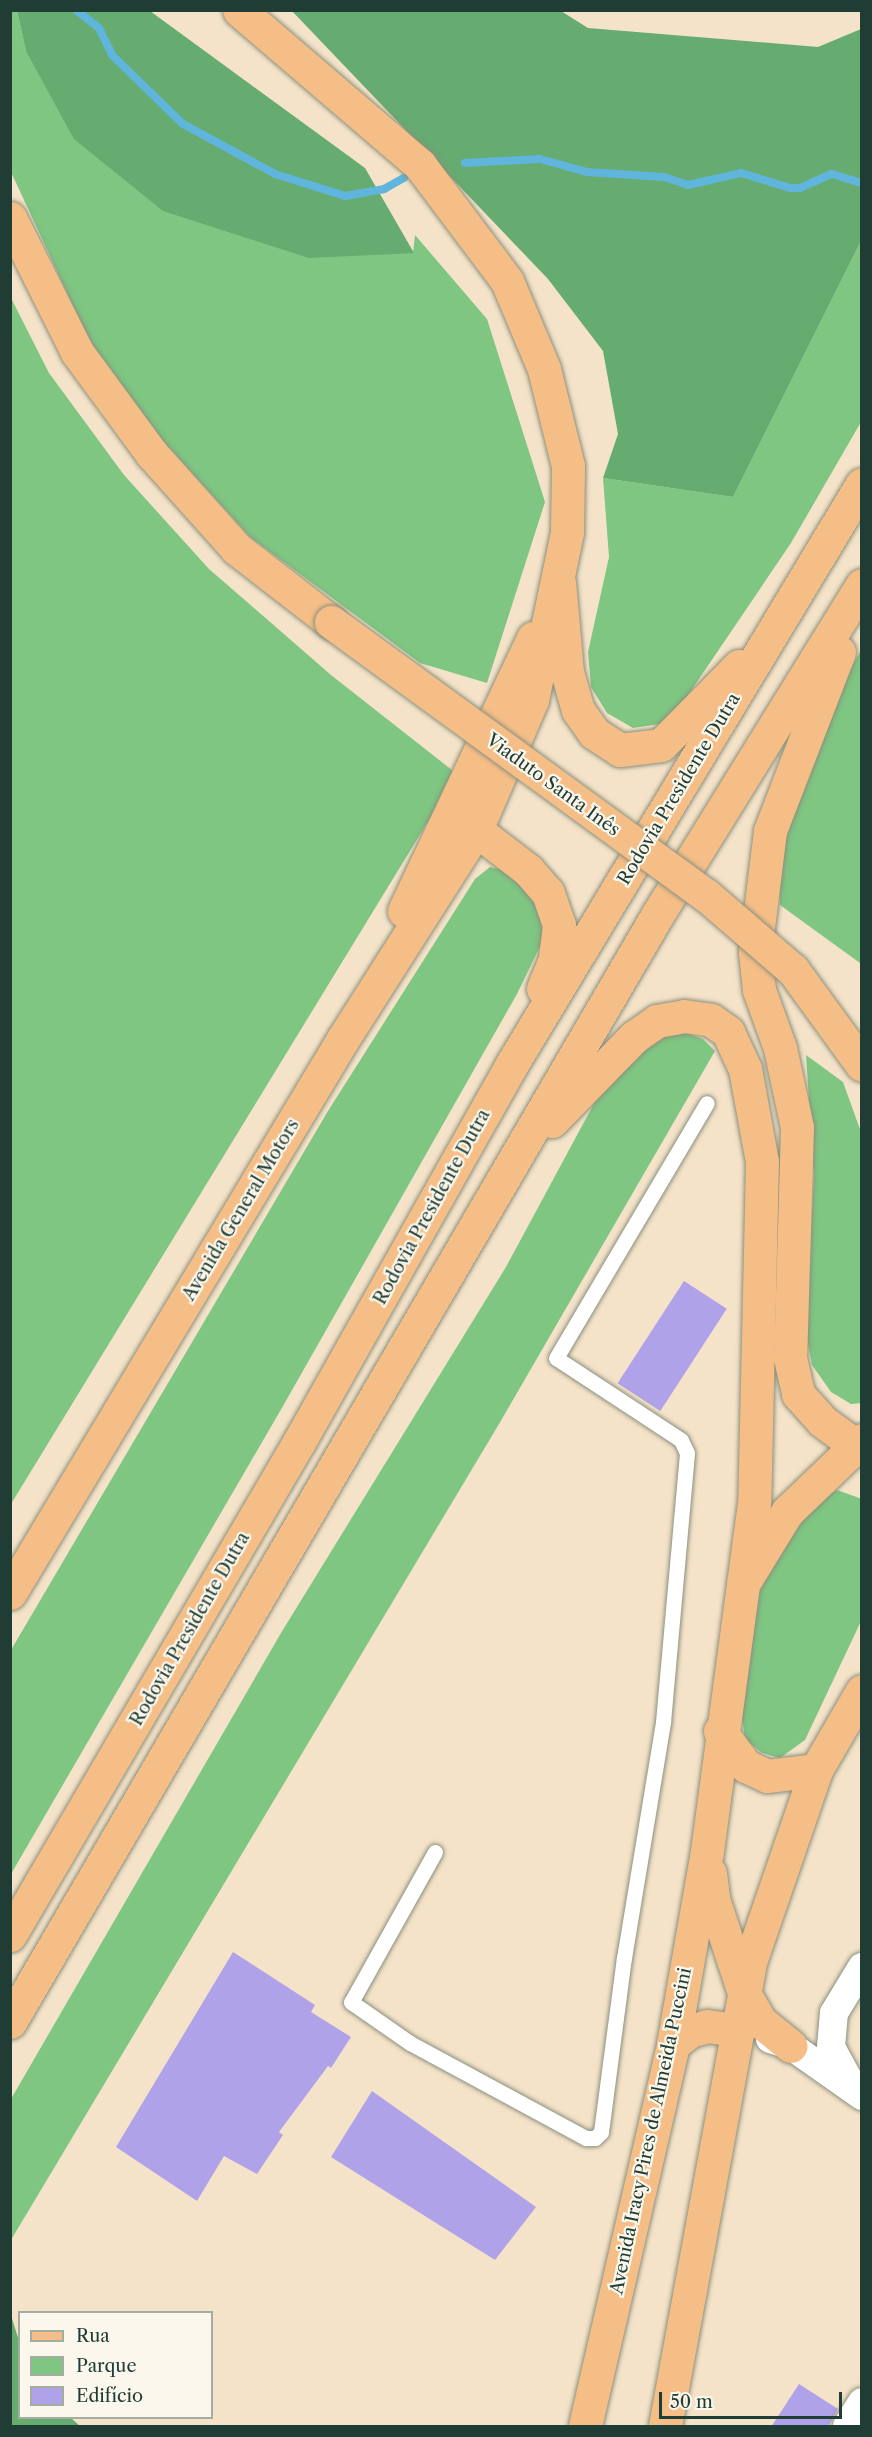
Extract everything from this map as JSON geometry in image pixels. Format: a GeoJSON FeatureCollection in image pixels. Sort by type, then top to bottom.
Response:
{"type":"FeatureCollection","features":[{"type":"Feature","properties":{"kind":"main road"},"geometry":{"type":"LineString","coordinates":[[239,10],[420,165],[507,281],[544,369],[568,466],[567,532],[559,582],[567,672],[578,710],[594,733],[620,750],[661,745],[778,627]]}},
{"type":"Feature","properties":{"kind":"main road","name":"Viaduto Santa Inês"},"geometry":{"type":"LineString","coordinates":[[10,218],[77,352],[152,454],[237,549],[331,622],[706,895],[793,970],[861,1065]]}},
{"type":"Feature","properties":{"kind":"main road","name":"Rodovia Presidente Dutra"},"geometry":{"type":"LineString","coordinates":[[10,1935],[299,1442],[512,1064],[778,627],[861,484]]}},
{"type":"Feature","properties":{"kind":"main road"},"geometry":{"type":"LineString","coordinates":[[343,1039],[559,582]]}},
{"type":"Feature","properties":{"kind":"main road","name":"Avenida General Motors"},"geometry":{"type":"LineString","coordinates":[[10,1593],[343,1039],[476,830],[532,700],[559,582]]}},
{"type":"Feature","properties":{"kind":"main road"},"geometry":{"type":"LineString","coordinates":[[10,2022],[658,914],[861,585]]}},
{"type":"Feature","properties":{"kind":"main road"},"geometry":{"type":"LineString","coordinates":[[743,1584],[787,1512],[859,1446],[822,1421],[798,1394],[790,1358],[797,1126],[780,1048],[759,990],[754,952],[770,831],[861,597]]}},
{"type":"Feature","properties":{"kind":"main road"},"geometry":{"type":"LineString","coordinates":[[468,775],[467,801],[476,830],[528,870],[548,894],[559,925],[555,959],[512,1064]]}},
{"type":"Feature","properties":{"kind":"main road","name":"Avenida Iracy Pires de Almeida Puccini"},"geometry":{"type":"LineString","coordinates":[[517,1156],[634,1036],[657,1021],[684,1016],[711,1020],[728,1032],[745,1069],[762,1162],[754,1503],[720,1731],[707,1851],[673,2044],[585,2427]]}},
{"type":"Feature","properties":{"kind":"main road"},"geometry":{"type":"LineString","coordinates":[[842,1724],[861,1675]]}},
{"type":"Feature","properties":{"kind":"main road"},"geometry":{"type":"LineString","coordinates":[[665,2427],[751,1959],[816,1770],[861,1690]]}},
{"type":"Feature","properties":{"kind":"main road"},"geometry":{"type":"LineString","coordinates":[[720,1731],[746,1766],[767,1776],[816,1770]]}},
{"type":"Feature","properties":{"kind":"main road"},"geometry":{"type":"LineString","coordinates":[[707,1851],[713,1899],[744,1993],[761,2022],[791,2046]]}},
{"type":"Feature","properties":{"kind":"main road"},"geometry":{"type":"LineString","coordinates":[[673,2044],[690,2031],[707,2026],[737,2030]]}},
{"type":"Feature","properties":{"kind":"street"},"geometry":{"type":"LineString","coordinates":[[751,1959],[762,1994],[791,2046]]}},
{"type":"Feature","properties":{"kind":"street"},"geometry":{"type":"LineString","coordinates":[[859,2095],[831,2048],[834,2013],[861,1967]]}},
{"type":"Feature","properties":{"kind":"street"},"geometry":{"type":"LineString","coordinates":[[737,2030],[791,2046],[859,2095]]}},
{"type":"Feature","properties":{"kind":"street"},"geometry":{"type":"LineString","coordinates":[[847,2427],[861,2402]]}},
{"type":"Feature","properties":{"kind":"lane"},"geometry":{"type":"LineString","coordinates":[[435,1852],[351,2002],[410,2043],[586,2138],[595,2138],[601,2132],[624,1958],[663,1722],[687,1453],[681,1440],[556,1358],[707,1103]]}},
{"type":"Feature","properties":{"kind":"green space"},"geometry":{"type":"Polygon","coordinates":[[[10,11],[17,11],[26,51],[413,253],[415,235],[487,319],[545,502],[487,683],[420,663],[250,537],[164,442],[89,340],[11,172],[10,11]]]}},
{"type":"Feature","properties":{"kind":"green space"},"geometry":{"type":"Polygon","coordinates":[[[17,11],[150,11],[365,168],[414,253],[309,258],[163,211],[74,139],[26,51],[17,11]]]}},
{"type":"Feature","properties":{"kind":"green space"},"geometry":{"type":"Polygon","coordinates":[[[292,11],[561,11],[588,28],[818,47],[861,29],[861,241],[733,497],[603,478],[618,434],[603,351],[548,279],[292,11]]]}},
{"type":"Feature","properties":{"kind":"green space"},"geometry":{"type":"Polygon","coordinates":[[[861,241],[861,422],[791,543],[682,704],[660,724],[633,728],[607,713],[591,687],[588,652],[609,557],[603,478],[733,497],[861,241]]]}},
{"type":"Feature","properties":{"kind":"green space"},"geometry":{"type":"Polygon","coordinates":[[[10,296],[49,373],[124,475],[209,569],[331,675],[457,774],[11,1504],[10,296]]]}},
{"type":"Feature","properties":{"kind":"green space"},"geometry":{"type":"Polygon","coordinates":[[[861,650],[861,968],[860,963],[780,905],[779,877],[786,826],[848,673],[861,650]]]}},
{"type":"Feature","properties":{"kind":"green space"},"geometry":{"type":"Polygon","coordinates":[[[490,867],[516,873],[540,893],[546,934],[517,994],[283,1406],[11,1874],[11,1650],[328,1111],[475,879],[490,867]]]}},
{"type":"Feature","properties":{"kind":"green space"},"geometry":{"type":"Polygon","coordinates":[[[681,1031],[703,1039],[715,1051],[499,1424],[11,2240],[11,2099],[281,1633],[506,1267],[597,1098],[637,1047],[681,1031]]]}},
{"type":"Feature","properties":{"kind":"green space"},"geometry":{"type":"Polygon","coordinates":[[[806,1055],[843,1082],[861,1132],[861,1403],[851,1404],[831,1392],[812,1365],[806,1333],[814,1175],[806,1055]]]}},
{"type":"Feature","properties":{"kind":"green space"},"geometry":{"type":"Polygon","coordinates":[[[837,1490],[862,1499],[862,1619],[805,1740],[780,1758],[762,1753],[745,1739],[742,1717],[755,1602],[770,1568],[814,1504],[837,1490]]]}},
{"type":"Feature","properties":{"kind":"green space"},"geometry":{"type":"Polygon","coordinates":[[[10,2312],[18,2338],[18,2419],[72,2419],[80,2426],[11,2426],[10,2312]]]}},
{"type":"Feature","properties":{"kind":"building"},"geometry":{"type":"Polygon","coordinates":[[[684,1281],[727,1309],[660,1411],[618,1383],[684,1281]]]}},
{"type":"Feature","properties":{"kind":"building"},"geometry":{"type":"Polygon","coordinates":[[[233,1952],[315,2005],[311,2012],[351,2037],[331,2068],[328,2066],[279,2132],[283,2135],[257,2174],[224,2156],[197,2201],[116,2147],[233,1952]]]}},
{"type":"Feature","properties":{"kind":"building"},"geometry":{"type":"Polygon","coordinates":[[[372,2091],[536,2207],[495,2260],[331,2157],[372,2091]]]}},
{"type":"Feature","properties":{"kind":"building"},"geometry":{"type":"Polygon","coordinates":[[[799,2384],[838,2409],[828,2427],[771,2427],[799,2384]]]}},
{"type":"Feature","properties":{"kind":"waterway"},"geometry":{"type":"LineString","coordinates":[[76,10],[99,28],[112,55],[183,124],[275,174],[345,196],[384,189],[404,178]]}},
{"type":"Feature","properties":{"kind":"waterway"},"geometry":{"type":"LineString","coordinates":[[465,163],[540,159],[587,172],[664,177],[688,185],[741,173],[790,188],[800,188],[832,174],[862,183]]}}]}
